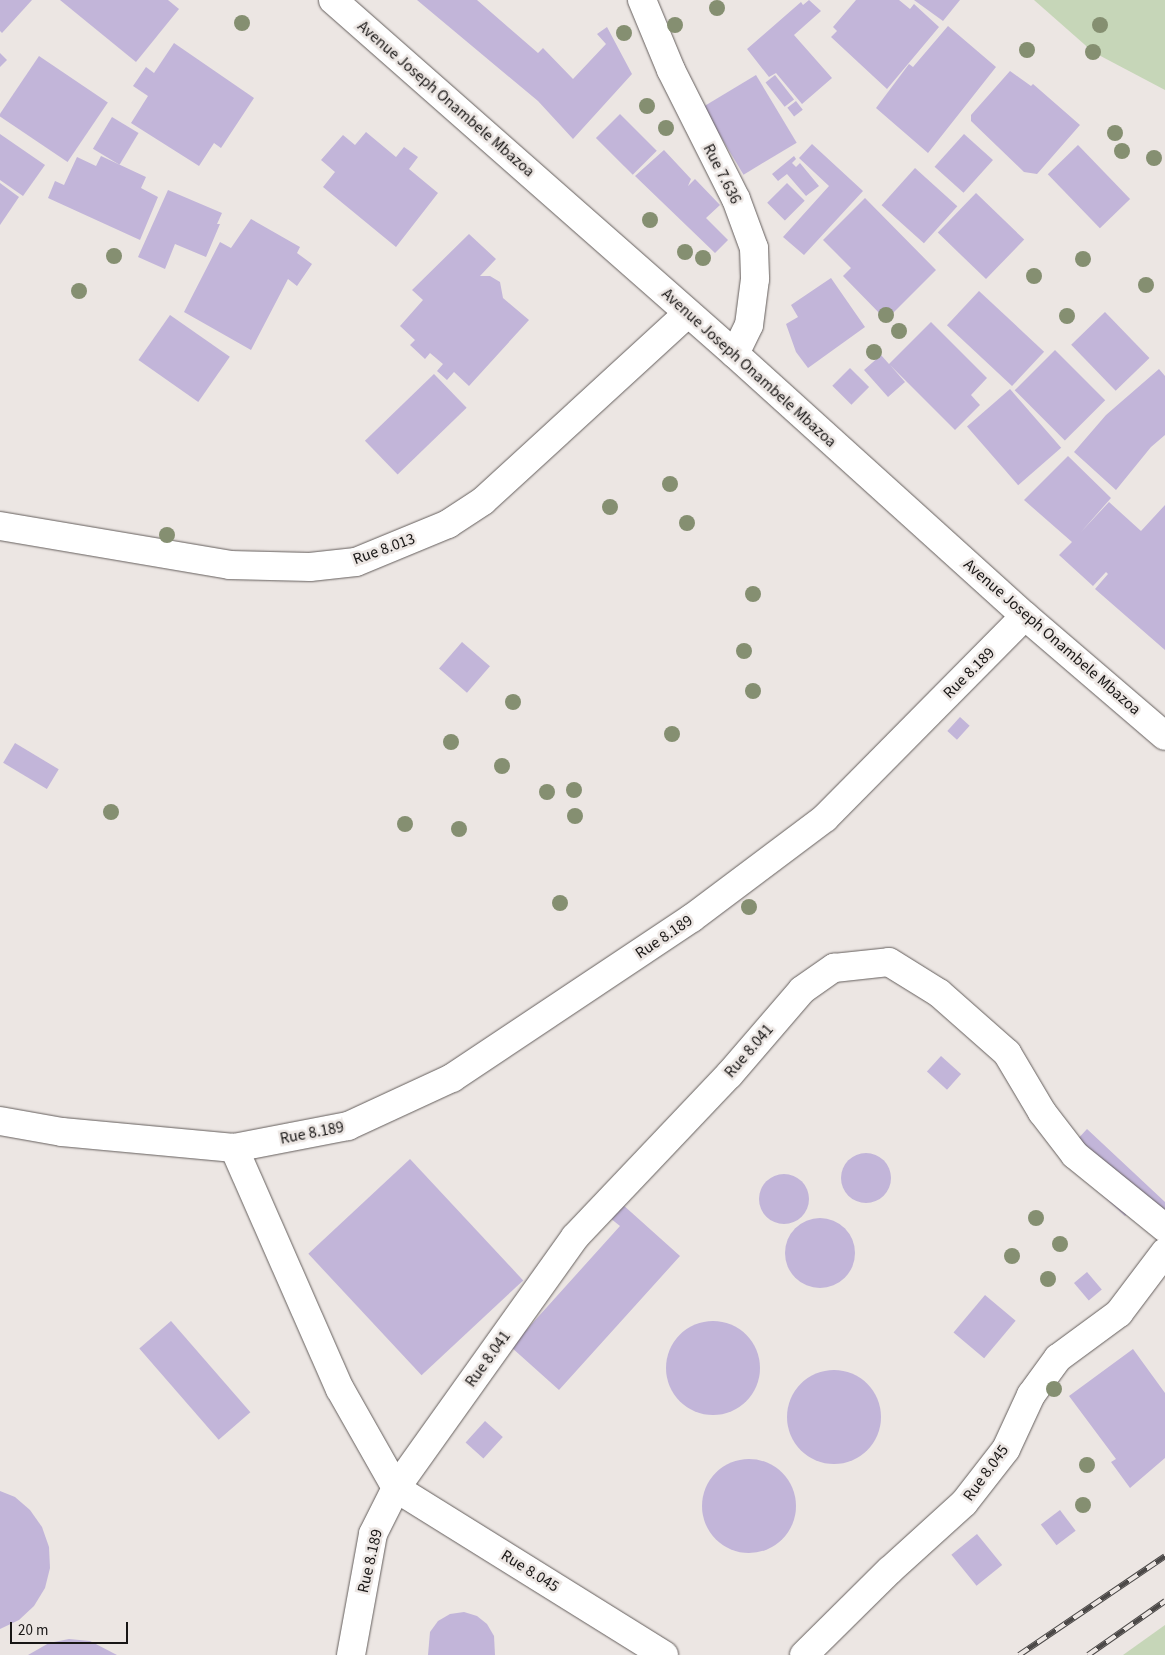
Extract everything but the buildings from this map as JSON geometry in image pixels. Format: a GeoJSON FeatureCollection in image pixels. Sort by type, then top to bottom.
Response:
{"type":"FeatureCollection","features":[{"type":"Feature","properties":{"kind":"street","name":"Avenue Joseph Onambele Mbazoa"},"geometry":{"type":"LineString","coordinates":[[333,0],[688,312],[1025,616],[1165,736]]}},
{"type":"Feature","properties":{"kind":"street","name":"Rue 7.636"},"geometry":{"type":"LineString","coordinates":[[642,0],[671,70],[736,199],[754,248],[755,280],[750,325],[735,354]]}},
{"type":"Feature","properties":{"kind":"street","name":"Rue 8.013"},"geometry":{"type":"LineString","coordinates":[[0,526],[230,565],[310,567],[356,562],[448,524],[483,501],[688,312]]}},
{"type":"Feature","properties":{"kind":"street","name":"Rue 8.189"},"geometry":{"type":"LineString","coordinates":[[0,1121],[62,1132],[234,1148],[348,1126],[452,1078],[692,918],[825,818],[1025,616]]}},
{"type":"Feature","properties":{"kind":"street","name":"Rue 8.041"},"geometry":{"type":"LineString","coordinates":[[396,1488],[576,1237],[729,1075],[802,990],[834,968],[889,962],[939,993],[1007,1053],[1042,1112],[1075,1155],[1165,1228]]}},
{"type":"Feature","properties":{"kind":"street"},"geometry":{"type":"LineString","coordinates":[[234,1148],[340,1389],[396,1488]]}},
{"type":"Feature","properties":{"kind":"street","name":"Rue 8.045"},"geometry":{"type":"LineString","coordinates":[[804,1655],[889,1571],[964,1504],[1006,1449],[1031,1396],[1058,1358],[1119,1313],[1165,1252]]}},
{"type":"Feature","properties":{"kind":"street","name":"Rue 8.189"},"geometry":{"type":"LineString","coordinates":[[351,1655],[372,1534],[396,1488]]}},
{"type":"Feature","properties":{"kind":"street","name":"Rue 8.045"},"geometry":{"type":"LineString","coordinates":[[396,1488],[664,1655]]}},
{"type":"Feature","properties":{"kind":"green space"},"geometry":{"type":"Polygon","coordinates":[[[1034,0],[1165,0],[1165,90],[1093,52],[1034,0]]]}},
{"type":"Feature","properties":{"kind":"green space"},"geometry":{"type":"Polygon","coordinates":[[[1165,1625],[1165,1655],[1123,1655],[1165,1625]]]}},
{"type":"Feature","properties":{"kind":"railway"},"geometry":{"type":"LineString","coordinates":[[1019,1655],[1165,1556]]}},
{"type":"Feature","properties":{"kind":"railway"},"geometry":{"type":"LineString","coordinates":[[1088,1655],[1165,1601]]}}]}
